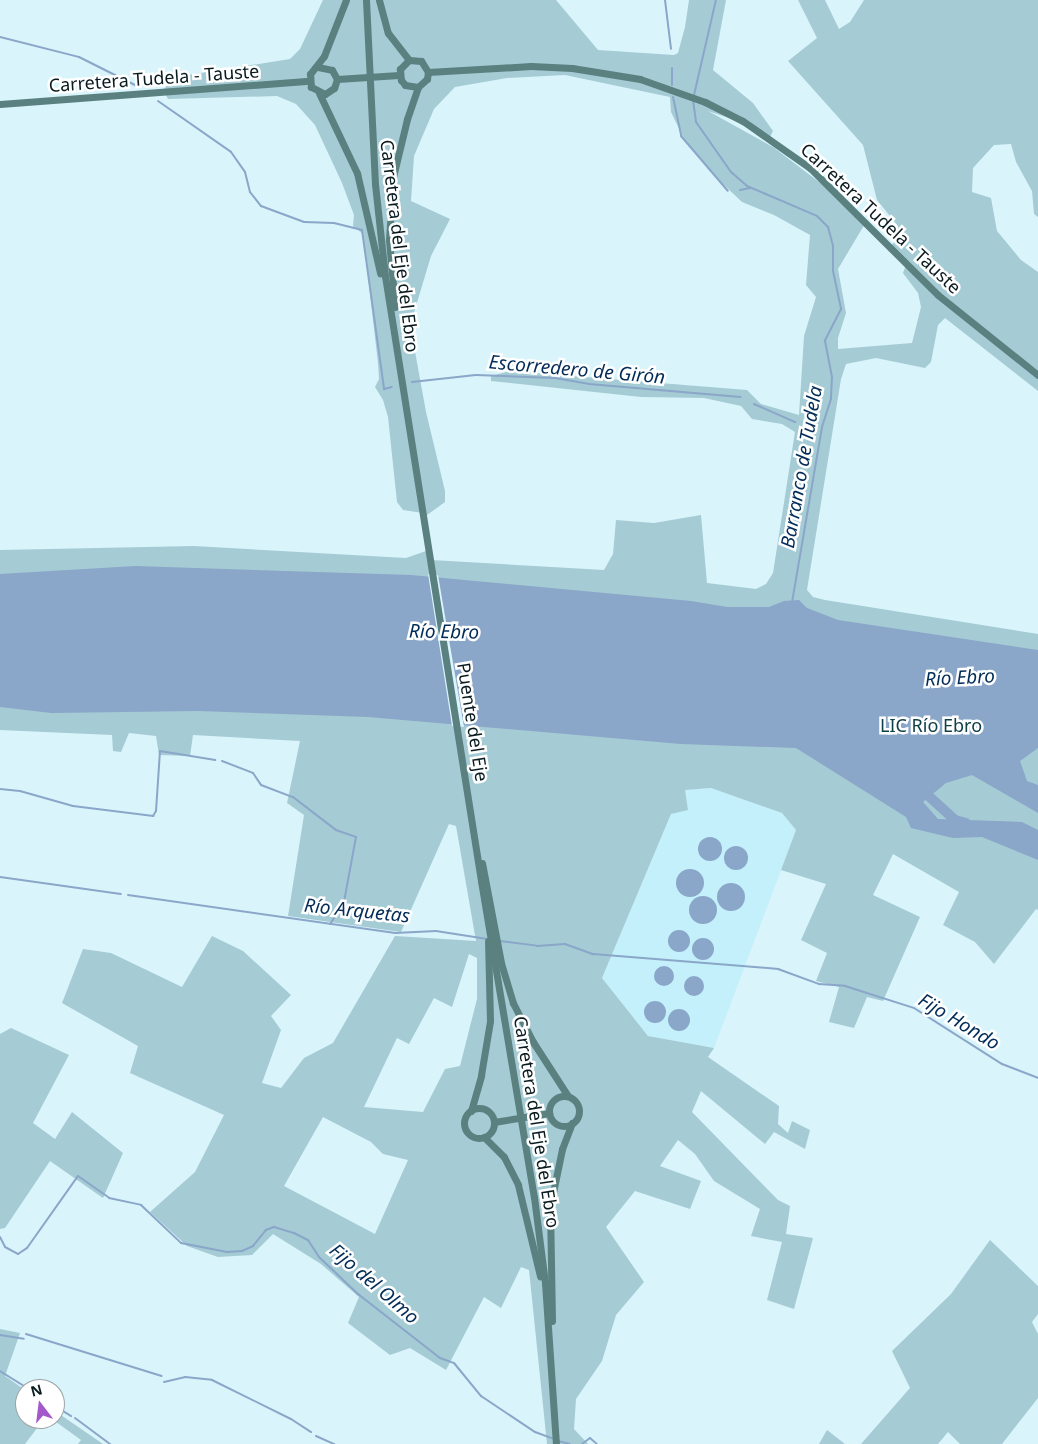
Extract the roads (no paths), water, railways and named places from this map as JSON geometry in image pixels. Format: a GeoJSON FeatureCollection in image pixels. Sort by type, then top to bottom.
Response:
{"type":"FeatureCollection","features":[{"type":"Feature","properties":{"kind":"main road"},"geometry":{"type":"LineString","coordinates":[[346,0],[318,67],[310,74],[309,81],[319,93],[350,155],[364,197],[393,352],[406,400]]}},
{"type":"Feature","properties":{"kind":"main road","name":"Carretera del Eje del Ebro"},"geometry":{"type":"LineString","coordinates":[[366,0],[375,184],[398,350],[421,495]]}},
{"type":"Feature","properties":{"kind":"main road"},"geometry":{"type":"LineString","coordinates":[[379,0],[388,33],[409,60]]}},
{"type":"Feature","properties":{"kind":"main road"},"geometry":{"type":"LineString","coordinates":[[409,60],[421,61],[428,72],[424,84],[418,87],[405,85],[399,74],[404,63],[409,60]]}},
{"type":"Feature","properties":{"kind":"main road","name":"Carretera Tudela - Tauste"},"geometry":{"type":"LineString","coordinates":[[428,72],[532,66],[572,68],[640,79],[705,102],[743,121],[810,168],[938,295],[1038,375]]}},
{"type":"Feature","properties":{"kind":"main road"},"geometry":{"type":"LineString","coordinates":[[318,67],[329,67],[337,79]]}},
{"type":"Feature","properties":{"kind":"main road"},"geometry":{"type":"LineString","coordinates":[[337,79],[399,74]]}},
{"type":"Feature","properties":{"kind":"main road"},"geometry":{"type":"LineString","coordinates":[[319,93],[331,91],[337,79]]}},
{"type":"Feature","properties":{"kind":"main road","name":"Carretera Tudela - Tauste"},"geometry":{"type":"LineString","coordinates":[[0,104],[309,81]]}},
{"type":"Feature","properties":{"kind":"main road"},"geometry":{"type":"LineString","coordinates":[[398,350],[390,210],[400,145],[418,87]]}},
{"type":"Feature","properties":{"kind":"main road","name":"Puente del Eje"},"geometry":{"type":"LineString","coordinates":[[421,495],[471,806]]}},
{"type":"Feature","properties":{"kind":"main road","name":"Carretera del Eje del Ebro"},"geometry":{"type":"LineString","coordinates":[[471,806],[477,843],[480,881],[534,1197],[551,1352],[556,1444]]}},
{"type":"Feature","properties":{"kind":"main road"},"geometry":{"type":"LineString","coordinates":[[477,843],[488,886],[501,962],[513,1003],[533,1042],[568,1096],[575,1100],[579,1108],[578,1116],[572,1123],[562,1149],[550,1207],[551,1352]]}},
{"type":"Feature","properties":{"kind":"main road"},"geometry":{"type":"LineString","coordinates":[[480,881],[491,990],[486,1052],[471,1110],[464,1121],[465,1130],[475,1138],[484,1138],[492,1131],[497,1121]]}},
{"type":"Feature","properties":{"kind":"main road"},"geometry":{"type":"LineString","coordinates":[[546,1114],[554,1100],[568,1096]]}},
{"type":"Feature","properties":{"kind":"main road"},"geometry":{"type":"LineString","coordinates":[[471,1110],[486,1110],[497,1121]]}},
{"type":"Feature","properties":{"kind":"main road"},"geometry":{"type":"LineString","coordinates":[[497,1121],[546,1114],[558,1124],[572,1123]]}},
{"type":"Feature","properties":{"kind":"main road"},"geometry":{"type":"LineString","coordinates":[[484,1138],[504,1157],[518,1184],[529,1222],[539,1269],[555,1411]]}},
{"type":"Feature","properties":{"kind":"water","name":"LIC Río Ebro"},"geometry":{"type":"Polygon","coordinates":[[[135,566],[411,575],[691,601],[727,607],[769,607],[784,601],[799,600],[807,608],[838,620],[1038,650],[1038,748],[1020,761],[1027,781],[1038,785],[1038,813],[972,775],[946,783],[923,802],[938,819],[1022,822],[1038,830],[1038,860],[982,837],[953,838],[911,828],[906,817],[796,748],[681,744],[368,717],[198,711],[51,713],[0,707],[0,574],[135,566]]]}},
{"type":"Feature","properties":{"kind":"water"},"geometry":{"type":"Polygon","coordinates":[[[710,837],[715,838],[721,844],[721,854],[715,860],[710,861],[705,860],[699,854],[698,849],[699,844],[705,838],[710,837]]]}},
{"type":"Feature","properties":{"kind":"water"},"geometry":{"type":"Polygon","coordinates":[[[736,846],[741,847],[747,853],[747,863],[741,869],[736,870],[731,869],[725,863],[724,858],[725,853],[731,847],[736,846]]]}},
{"type":"Feature","properties":{"kind":"water"},"geometry":{"type":"Polygon","coordinates":[[[690,869],[700,873],[704,883],[700,893],[690,897],[680,893],[676,883],[680,873],[690,869]]]}},
{"type":"Feature","properties":{"kind":"water"},"geometry":{"type":"Polygon","coordinates":[[[731,883],[741,887],[745,897],[741,907],[731,911],[721,907],[717,897],[721,887],[731,883]]]}},
{"type":"Feature","properties":{"kind":"water"},"geometry":{"type":"Polygon","coordinates":[[[703,896],[713,900],[717,910],[713,920],[703,924],[693,920],[689,910],[693,900],[703,896]]]}},
{"type":"Feature","properties":{"kind":"water"},"geometry":{"type":"Polygon","coordinates":[[[679,930],[687,933],[690,941],[687,949],[679,952],[671,949],[668,941],[671,933],[679,930]]]}},
{"type":"Feature","properties":{"kind":"water"},"geometry":{"type":"Polygon","coordinates":[[[703,938],[711,941],[714,949],[711,957],[703,960],[695,957],[692,949],[695,941],[703,938]]]}},
{"type":"Feature","properties":{"kind":"water"},"geometry":{"type":"Polygon","coordinates":[[[664,966],[671,969],[674,976],[671,983],[664,986],[657,983],[654,976],[657,969],[664,966]]]}},
{"type":"Feature","properties":{"kind":"water"},"geometry":{"type":"Polygon","coordinates":[[[694,976],[701,979],[704,986],[701,993],[694,996],[687,993],[684,986],[687,979],[694,976]]]}},
{"type":"Feature","properties":{"kind":"water"},"geometry":{"type":"Polygon","coordinates":[[[655,1001],[663,1004],[666,1012],[663,1020],[655,1023],[647,1020],[644,1012],[647,1004],[655,1001]]]}},
{"type":"Feature","properties":{"kind":"water"},"geometry":{"type":"Polygon","coordinates":[[[679,1009],[687,1012],[690,1020],[687,1028],[679,1031],[671,1028],[668,1020],[671,1012],[679,1009]]]}},
{"type":"Feature","properties":{"kind":"waterway"},"geometry":{"type":"LineString","coordinates":[[665,0],[671,49]]}},
{"type":"Feature","properties":{"kind":"waterway","name":"Barranco de Tudela"},"geometry":{"type":"LineString","coordinates":[[694,95],[716,0]]}},
{"type":"Feature","properties":{"kind":"waterway","name":"Escorredero de Girón"},"geometry":{"type":"LineString","coordinates":[[0,37],[79,57],[139,87]]}},
{"type":"Feature","properties":{"kind":"waterway"},"geometry":{"type":"LineString","coordinates":[[672,68],[672,85]]}},
{"type":"Feature","properties":{"kind":"waterway"},"geometry":{"type":"LineString","coordinates":[[673,97],[681,136],[728,191]]}},
{"type":"Feature","properties":{"kind":"waterway","name":"Barranco de Tudela"},"geometry":{"type":"LineString","coordinates":[[693,100],[696,122],[731,172],[747,186],[817,216],[828,227],[833,246],[833,271],[841,309],[825,341],[832,377],[831,399],[822,427],[792,602]]}},
{"type":"Feature","properties":{"kind":"waterway","name":"Escorredero de Girón"},"geometry":{"type":"LineString","coordinates":[[158,101],[231,152],[245,172],[250,192],[261,206],[304,222],[334,223],[362,230],[384,389],[392,387]]}},
{"type":"Feature","properties":{"kind":"waterway","name":"Barranco de Tudela"},"geometry":{"type":"LineString","coordinates":[[740,190],[750,188]]}},
{"type":"Feature","properties":{"kind":"waterway","name":"Escorredero de Girón"},"geometry":{"type":"LineString","coordinates":[[412,382],[476,375],[555,378],[589,384],[740,397]]}},
{"type":"Feature","properties":{"kind":"waterway","name":"Escorredero de Girón"},"geometry":{"type":"LineString","coordinates":[[754,404],[795,422]]}},
{"type":"Feature","properties":{"kind":"waterway"},"geometry":{"type":"LineString","coordinates":[[0,789],[20,791],[73,806],[153,816],[156,811],[160,751],[215,760]]}},
{"type":"Feature","properties":{"kind":"waterway"},"geometry":{"type":"LineString","coordinates":[[222,761],[253,773],[261,785],[293,797],[336,830],[356,837],[344,902],[330,924]]}},
{"type":"Feature","properties":{"kind":"waterway","name":"Río Ebro"},"geometry":{"type":"LineString","coordinates":[[921,789],[955,820],[966,823]]}},
{"type":"Feature","properties":{"kind":"waterway","name":"Río Arquetas"},"geometry":{"type":"LineString","coordinates":[[0,877],[121,894]]}},
{"type":"Feature","properties":{"kind":"waterway","name":"Río Arquetas"},"geometry":{"type":"LineString","coordinates":[[128,895],[395,933],[436,931],[487,939]]}},
{"type":"Feature","properties":{"kind":"waterway","name":"Fijo Hondo"},"geometry":{"type":"LineString","coordinates":[[499,941],[537,946],[565,944],[593,954],[778,969],[819,984],[845,986],[914,1008],[1002,1064],[1038,1078]]}},
{"type":"Feature","properties":{"kind":"waterway","name":"Fijo del Olmo"},"geometry":{"type":"LineString","coordinates":[[0,1237],[5,1247],[18,1254],[27,1248],[78,1176],[109,1198],[141,1205],[181,1243],[227,1252],[242,1251],[253,1246],[266,1230],[274,1227],[294,1233],[308,1240],[319,1257],[358,1294],[440,1358],[454,1363],[481,1396],[535,1432],[554,1439]]}},
{"type":"Feature","properties":{"kind":"waterway"},"geometry":{"type":"LineString","coordinates":[[26,1334],[162,1376]]}},
{"type":"Feature","properties":{"kind":"waterway"},"geometry":{"type":"LineString","coordinates":[[0,1335],[24,1339]]}},
{"type":"Feature","properties":{"kind":"waterway"},"geometry":{"type":"LineString","coordinates":[[0,1371],[15,1380]]}},
{"type":"Feature","properties":{"kind":"waterway"},"geometry":{"type":"LineString","coordinates":[[164,1382],[185,1377],[212,1380],[291,1419],[311,1432]]}},
{"type":"Feature","properties":{"kind":"waterway"},"geometry":{"type":"LineString","coordinates":[[65,1412],[71,1416]]}},
{"type":"Feature","properties":{"kind":"waterway"},"geometry":{"type":"LineString","coordinates":[[75,1418],[110,1444]]}},
{"type":"Feature","properties":{"kind":"waterway"},"geometry":{"type":"LineString","coordinates":[[316,1436],[334,1444]]}},
{"type":"Feature","properties":{"kind":"waterway","name":"Fijo del Olmo"},"geometry":{"type":"LineString","coordinates":[[582,1444],[590,1438],[597,1444]]}},
{"type":"Feature","properties":{"kind":"waterway","name":"Fijo del Olmo"},"geometry":{"type":"LineString","coordinates":[[558,1441],[570,1444]]}}]}
